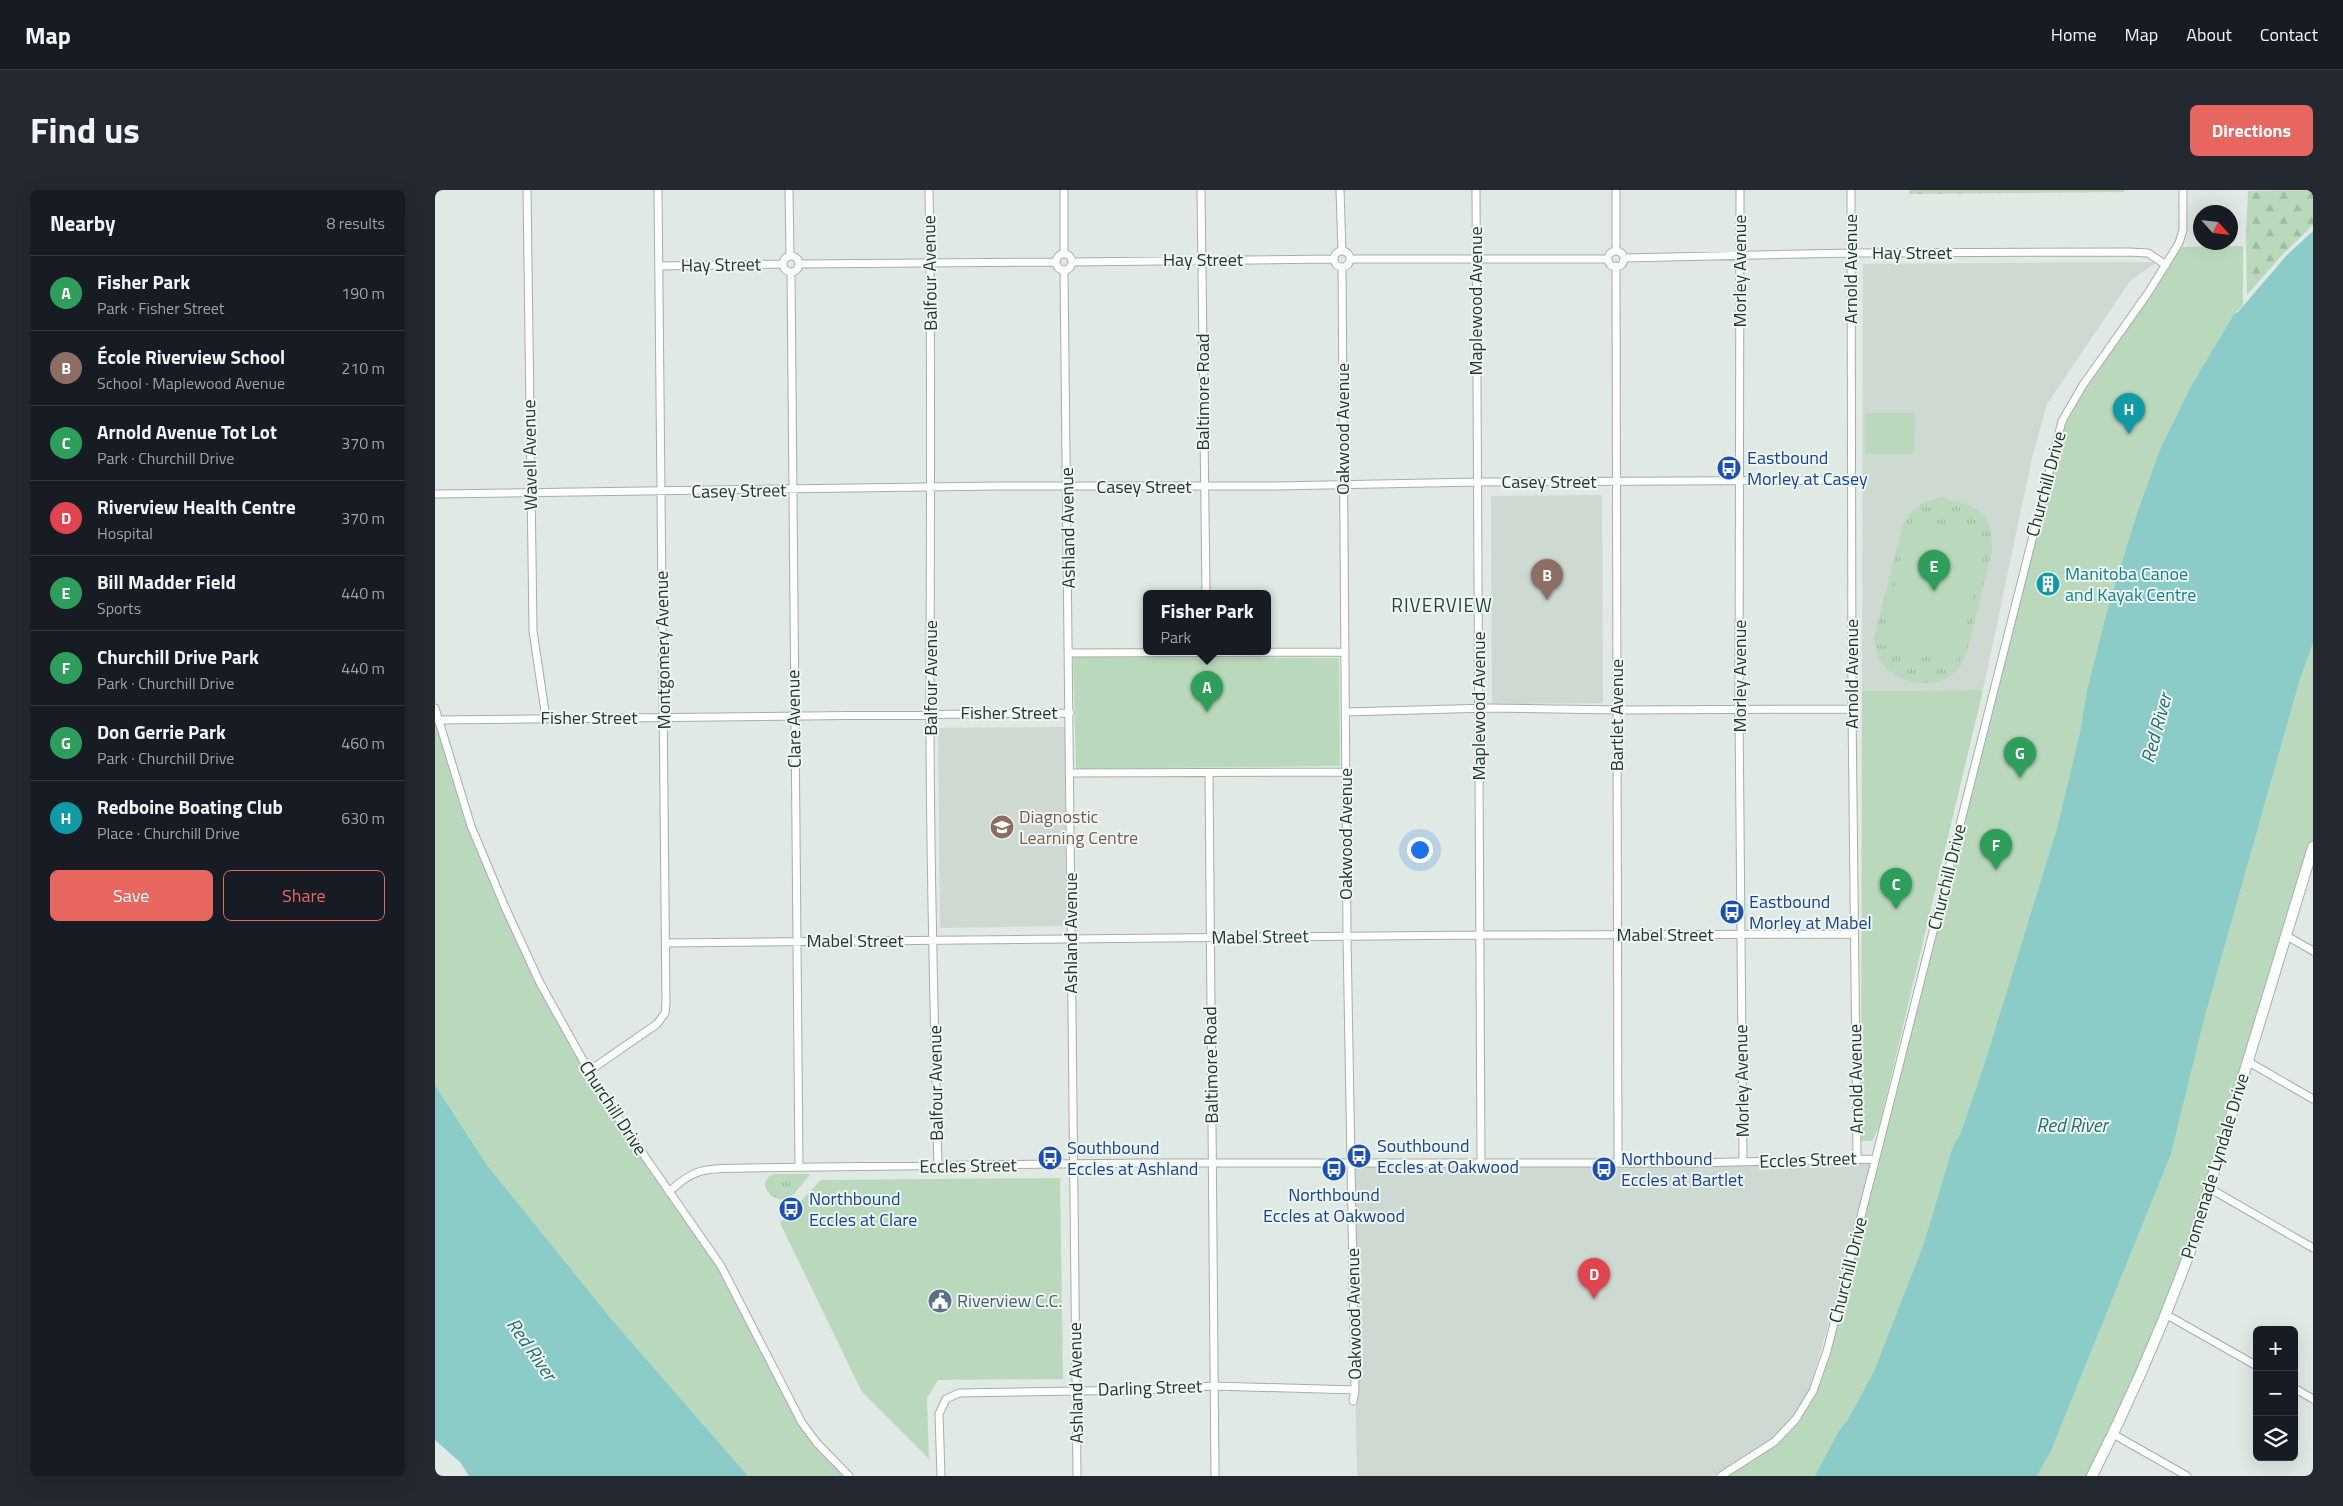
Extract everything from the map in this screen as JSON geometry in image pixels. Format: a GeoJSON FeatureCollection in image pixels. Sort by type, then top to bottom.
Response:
{"type":"FeatureCollection","features":[{"type":"Feature","properties":{"kind":"street","name":"Wavell Avenue"},"geometry":{"type":"LineString","coordinates":[[527,190],[533,631],[546,718]]}},
{"type":"Feature","properties":{"kind":"street","name":"Montgomery Avenue"},"geometry":{"type":"LineString","coordinates":[[589,1071],[661,1020],[665,1013],[666,1004],[658,190]]}},
{"type":"Feature","properties":{"kind":"street"},"geometry":{"type":"LineString","coordinates":[[789,190],[790,256]]}},
{"type":"Feature","properties":{"kind":"street","name":"Balfour Avenue"},"geometry":{"type":"LineString","coordinates":[[929,190],[932,488],[930,714],[932,941],[938,1166]]}},
{"type":"Feature","properties":{"kind":"street"},"geometry":{"type":"LineString","coordinates":[[1064,190],[1064,254]]}},
{"type":"Feature","properties":{"kind":"street","name":"Baltimore Road"},"geometry":{"type":"LineString","coordinates":[[1201,190],[1203,487],[1206,590]]}},
{"type":"Feature","properties":{"kind":"street"},"geometry":{"type":"LineString","coordinates":[[1340,190],[1342,251]]}},
{"type":"Feature","properties":{"kind":"street","name":"Maplewood Avenue"},"geometry":{"type":"LineString","coordinates":[[1476,190],[1481,1162]]}},
{"type":"Feature","properties":{"kind":"street"},"geometry":{"type":"LineString","coordinates":[[1616,190],[1616,250]]}},
{"type":"Feature","properties":{"kind":"street","name":"Morley Avenue"},"geometry":{"type":"LineString","coordinates":[[1740,190],[1741,480],[1739,710],[1743,1162]]}},
{"type":"Feature","properties":{"kind":"street","name":"Arnold Avenue"},"geometry":{"type":"LineString","coordinates":[[1851,190],[1852,709],[1857,1158]]}},
{"type":"Feature","properties":{"kind":"street","name":"Churchill Drive"},"geometry":{"type":"LineString","coordinates":[[1721,1476],[1773,1442],[1796,1419],[1813,1391],[1827,1352],[2062,421],[2083,384],[2166,265],[2179,242],[2183,231],[2183,190]]}},
{"type":"Feature","properties":{"kind":"street"},"geometry":{"type":"LineString","coordinates":[[1616,250],[1624,258],[1623,262],[1616,266],[1610,264],[1608,258],[1610,253],[1616,250]]}},
{"type":"Feature","properties":{"kind":"street"},"geometry":{"type":"LineString","coordinates":[[1342,251],[1346,252],[1350,259]]}},
{"type":"Feature","properties":{"kind":"street"},"geometry":{"type":"LineString","coordinates":[[1342,251],[1334,259],[1338,266],[1342,267],[1349,263],[1350,259]]}},
{"type":"Feature","properties":{"kind":"street","name":"Hay Street"},"geometry":{"type":"LineString","coordinates":[[1624,258],[1851,253],[2144,252],[2166,265]]}},
{"type":"Feature","properties":{"kind":"street"},"geometry":{"type":"LineString","coordinates":[[1056,262],[1064,254]]}},
{"type":"Feature","properties":{"kind":"street"},"geometry":{"type":"LineString","coordinates":[[1056,262],[1060,269],[1064,270],[1071,266],[1072,262],[1069,256],[1064,254]]}},
{"type":"Feature","properties":{"kind":"street"},"geometry":{"type":"LineString","coordinates":[[790,256],[798,260],[799,264],[797,270],[791,272],[785,270],[783,264],[785,258],[790,256]]}},
{"type":"Feature","properties":{"kind":"street"},"geometry":{"type":"LineString","coordinates":[[1350,259],[1608,258]]}},
{"type":"Feature","properties":{"kind":"street","name":"Hay Street"},"geometry":{"type":"LineString","coordinates":[[1072,262],[1334,259]]}},
{"type":"Feature","properties":{"kind":"street"},"geometry":{"type":"LineString","coordinates":[[799,264],[1056,262]]}},
{"type":"Feature","properties":{"kind":"street","name":"Hay Street"},"geometry":{"type":"LineString","coordinates":[[659,266],[783,264]]}},
{"type":"Feature","properties":{"kind":"street","name":"Bartlet Avenue"},"geometry":{"type":"LineString","coordinates":[[1616,266],[1618,1163]]}},
{"type":"Feature","properties":{"kind":"street","name":"Oakwood Avenue"},"geometry":{"type":"LineString","coordinates":[[1342,267],[1347,936],[1355,1390],[1353,1401]]}},
{"type":"Feature","properties":{"kind":"street","name":"Ashland Avenue"},"geometry":{"type":"LineString","coordinates":[[1064,270],[1077,1476]]}},
{"type":"Feature","properties":{"kind":"street","name":"Clare Avenue"},"geometry":{"type":"LineString","coordinates":[[791,272],[793,716],[799,1167]]}},
{"type":"Feature","properties":{"kind":"street","name":"Casey Street"},"geometry":{"type":"LineString","coordinates":[[435,494],[1203,487],[1478,482],[1853,480]]}},
{"type":"Feature","properties":{"kind":"street"},"geometry":{"type":"LineString","coordinates":[[1069,653],[1143,652]]}},
{"type":"Feature","properties":{"kind":"street"},"geometry":{"type":"LineString","coordinates":[[1271,652],[1344,652]]}},
{"type":"Feature","properties":{"kind":"street","name":"Churchill Drive"},"geometry":{"type":"LineString","coordinates":[[435,708],[471,826],[504,905],[540,983],[589,1071],[733,1285],[802,1423],[817,1443],[849,1476]]}},
{"type":"Feature","properties":{"kind":"street"},"geometry":{"type":"LineString","coordinates":[[1345,712],[1479,708],[1617,710],[1852,709]]}},
{"type":"Feature","properties":{"kind":"street","name":"Fisher Street"},"geometry":{"type":"LineString","coordinates":[[438,720],[793,716],[863,713],[1070,713]]}},
{"type":"Feature","properties":{"kind":"street"},"geometry":{"type":"LineString","coordinates":[[1070,773],[1346,772]]}},
{"type":"Feature","properties":{"kind":"street","name":"Baltimore Road"},"geometry":{"type":"LineString","coordinates":[[1209,773],[1215,1476]]}},
{"type":"Feature","properties":{"kind":"street","name":"Promenade Lyndale Drive"},"geometry":{"type":"LineString","coordinates":[[2092,1476],[2167,1315],[2190,1251],[2313,847]]}},
{"type":"Feature","properties":{"kind":"street","name":"Mabel Street"},"geometry":{"type":"LineString","coordinates":[[666,943],[1347,936],[1854,934]]}},
{"type":"Feature","properties":{"kind":"street"},"geometry":{"type":"LineString","coordinates":[[2285,935],[2313,951]]}},
{"type":"Feature","properties":{"kind":"street"},"geometry":{"type":"LineString","coordinates":[[2247,1061],[2313,1099]]}},
{"type":"Feature","properties":{"kind":"street","name":"Eccles Street"},"geometry":{"type":"LineString","coordinates":[[669,1192],[682,1179],[701,1170],[799,1167],[1212,1163],[1351,1165],[1481,1162],[1618,1163],[1875,1159]]}},
{"type":"Feature","properties":{"kind":"street"},"geometry":{"type":"LineString","coordinates":[[2209,1188],[2313,1248]]}},
{"type":"Feature","properties":{"kind":"street"},"geometry":{"type":"LineString","coordinates":[[2167,1315],[2253,1364]]}},
{"type":"Feature","properties":{"kind":"street","name":"Darling Street"},"geometry":{"type":"LineString","coordinates":[[941,1476],[939,1414],[946,1400],[959,1393],[1144,1390],[1214,1386],[1355,1390]]}},
{"type":"Feature","properties":{"kind":"street"},"geometry":{"type":"LineString","coordinates":[[2298,1390],[2313,1399]]}},
{"type":"Feature","properties":{"kind":"street"},"geometry":{"type":"LineString","coordinates":[[2113,1434],[2187,1476]]}},
{"type":"Feature","properties":{"kind":"shaded area"},"geometry":{"type":"Polygon","coordinates":[[[2157,262],[2130,281],[2047,404],[2032,458],[1983,690],[1862,691],[1863,264],[2157,262]]]}},
{"type":"Feature","properties":{"kind":"shaded area"},"geometry":{"type":"Polygon","coordinates":[[[1602,495],[1603,703],[1492,704],[1491,496],[1602,495]]]}},
{"type":"Feature","properties":{"kind":"shaded area","name":"Diagnostic Learning Centre"},"geometry":{"type":"Polygon","coordinates":[[[1065,727],[1066,926],[940,928],[938,728],[1065,727]]]}},
{"type":"Feature","properties":{"kind":"shaded area"},"geometry":{"type":"Polygon","coordinates":[[[1875,1159],[1805,1406],[1774,1442],[1721,1476],[1357,1476],[1351,1165],[1875,1159]]]}},
{"type":"Feature","properties":{"kind":"green space"},"geometry":{"type":"Polygon","coordinates":[[[1909,190],[2124,190],[2124,192],[1909,194],[1909,190]]]}},
{"type":"Feature","properties":{"kind":"green space"},"geometry":{"type":"Polygon","coordinates":[[[2313,190],[2313,225],[2282,255],[2247,295],[2246,234],[2248,191],[2313,190]]]}},
{"type":"Feature","properties":{"kind":"green space"},"geometry":{"type":"Polygon","coordinates":[[[2238,246],[2243,246],[2243,306],[2234,314],[2191,386],[2160,449],[2136,516],[2107,611],[2087,690],[2080,732],[2057,828],[1985,1062],[1961,1132],[1953,1146],[1923,1246],[1874,1371],[1848,1419],[1838,1432],[1815,1476],[1721,1476],[1752,1457],[1796,1419],[1813,1391],[2062,421],[2177,247],[2193,247],[2193,250],[2238,250],[2238,246]]]}},
{"type":"Feature","properties":{"kind":"green space"},"geometry":{"type":"Polygon","coordinates":[[[1865,413],[1915,413],[1914,454],[1865,454],[1865,413]]]}},
{"type":"Feature","properties":{"kind":"green space"},"geometry":{"type":"Polygon","coordinates":[[[1942,498],[1964,504],[1980,512],[1990,526],[1992,550],[1967,652],[1961,665],[1955,672],[1936,682],[1913,682],[1892,673],[1884,666],[1878,657],[1874,638],[1903,524],[1914,509],[1929,501],[1942,498]]]}},
{"type":"Feature","properties":{"kind":"green space"},"geometry":{"type":"Polygon","coordinates":[[[1913,517],[1988,537],[1955,664],[1880,644],[1913,517]]]}},
{"type":"Feature","properties":{"kind":"green space"},"geometry":{"type":"Polygon","coordinates":[[[2313,644],[2313,847],[2167,1315],[2092,1476],[2037,1476],[2051,1451],[2171,1154],[2205,1016],[2300,679],[2313,644]]]}},
{"type":"Feature","properties":{"kind":"green space"},"geometry":{"type":"Polygon","coordinates":[[[1073,657],[1339,658],[1340,766],[1076,769],[1073,657]]]}},
{"type":"Feature","properties":{"kind":"green space"},"geometry":{"type":"Polygon","coordinates":[[[1983,690],[1879,1127],[1872,1141],[1861,1141],[1862,691],[1983,690]]]}},
{"type":"Feature","properties":{"kind":"green space"},"geometry":{"type":"Polygon","coordinates":[[[435,708],[453,768],[504,905],[589,1071],[721,1266],[802,1423],[849,1476],[748,1476],[613,1321],[487,1165],[435,1085],[435,708]]]}},
{"type":"Feature","properties":{"kind":"green space"},"geometry":{"type":"Polygon","coordinates":[[[773,1174],[810,1175],[794,1194],[783,1200],[773,1197],[766,1190],[765,1181],[773,1174]]]}},
{"type":"Feature","properties":{"kind":"green space","name":"Riverview C.C."},"geometry":{"type":"Polygon","coordinates":[[[1060,1178],[1063,1379],[938,1380],[927,1398],[929,1459],[862,1392],[780,1223],[821,1180],[1060,1178]]]}},
{"type":"Feature","properties":{"kind":"water","name":"Red River"},"geometry":{"type":"Polygon","coordinates":[[[2313,231],[2313,644],[2300,679],[2205,1016],[2171,1154],[2051,1451],[2037,1476],[1815,1476],[1838,1432],[1848,1419],[1874,1371],[1923,1246],[1953,1146],[1961,1132],[1985,1062],[2057,828],[2080,732],[2087,690],[2107,611],[2136,516],[2160,449],[2191,386],[2234,314],[2238,312],[2287,255],[2313,231]]]}},
{"type":"Feature","properties":{"kind":"water","name":"Red River"},"geometry":{"type":"Polygon","coordinates":[[[435,1085],[487,1165],[613,1321],[748,1476],[469,1476],[460,1462],[435,1440],[435,1085]]]}},
{"type":"Feature","properties":{"kind":"place","name":"Redboine Boating Club"},"geometry":{"type":"Point","coordinates":[2129,434]}},
{"type":"Feature","properties":{"kind":"place","name":"Eastbound Morley at Casey"},"geometry":{"type":"Point","coordinates":[1729,468]}},
{"type":"Feature","properties":{"kind":"place","name":"Manitoba Canoe and Kayak Centre"},"geometry":{"type":"Point","coordinates":[2048,584]}},
{"type":"Feature","properties":{"kind":"place","name":"Bill Madder Field"},"geometry":{"type":"Point","coordinates":[1934,591]}},
{"type":"Feature","properties":{"kind":"place","name":"École Riverview School"},"geometry":{"type":"Point","coordinates":[1547,600]}},
{"type":"Feature","properties":{"kind":"place","name":"Fisher Park"},"geometry":{"type":"Point","coordinates":[1207,712]}},
{"type":"Feature","properties":{"kind":"place","name":"Don Gerrie Park"},"geometry":{"type":"Point","coordinates":[2020,778]}},
{"type":"Feature","properties":{"kind":"place","name":"Diagnostic Learning Centre"},"geometry":{"type":"Point","coordinates":[1002,827]}},
{"type":"Feature","properties":{"kind":"place","name":"Churchill Drive Park"},"geometry":{"type":"Point","coordinates":[1996,870]}},
{"type":"Feature","properties":{"kind":"place","name":"Arnold Avenue Tot Lot"},"geometry":{"type":"Point","coordinates":[1896,909]}},
{"type":"Feature","properties":{"kind":"place","name":"Eastbound Morley at Mabel"},"geometry":{"type":"Point","coordinates":[1732,912]}},
{"type":"Feature","properties":{"kind":"place","name":"Southbound Eccles at Oakwood"},"geometry":{"type":"Point","coordinates":[1359,1156]}},
{"type":"Feature","properties":{"kind":"place","name":"Southbound Eccles at Ashland"},"geometry":{"type":"Point","coordinates":[1050,1158]}},
{"type":"Feature","properties":{"kind":"place","name":"Northbound Eccles at Oakwood"},"geometry":{"type":"Point","coordinates":[1334,1169]}},
{"type":"Feature","properties":{"kind":"place","name":"Northbound Eccles at Bartlet"},"geometry":{"type":"Point","coordinates":[1604,1169]}},
{"type":"Feature","properties":{"kind":"place","name":"Northbound Eccles at Clare"},"geometry":{"type":"Point","coordinates":[791,1209]}},
{"type":"Feature","properties":{"kind":"place","name":"Riverview Health Centre"},"geometry":{"type":"Point","coordinates":[1594,1299]}},
{"type":"Feature","properties":{"kind":"place","name":"Riverview C.C."},"geometry":{"type":"Point","coordinates":[940,1301]}},
{"type":"Feature","properties":{"kind":"district","name":"RIVERVIEW"},"geometry":{"type":"Point","coordinates":[1442,605]}}]}
